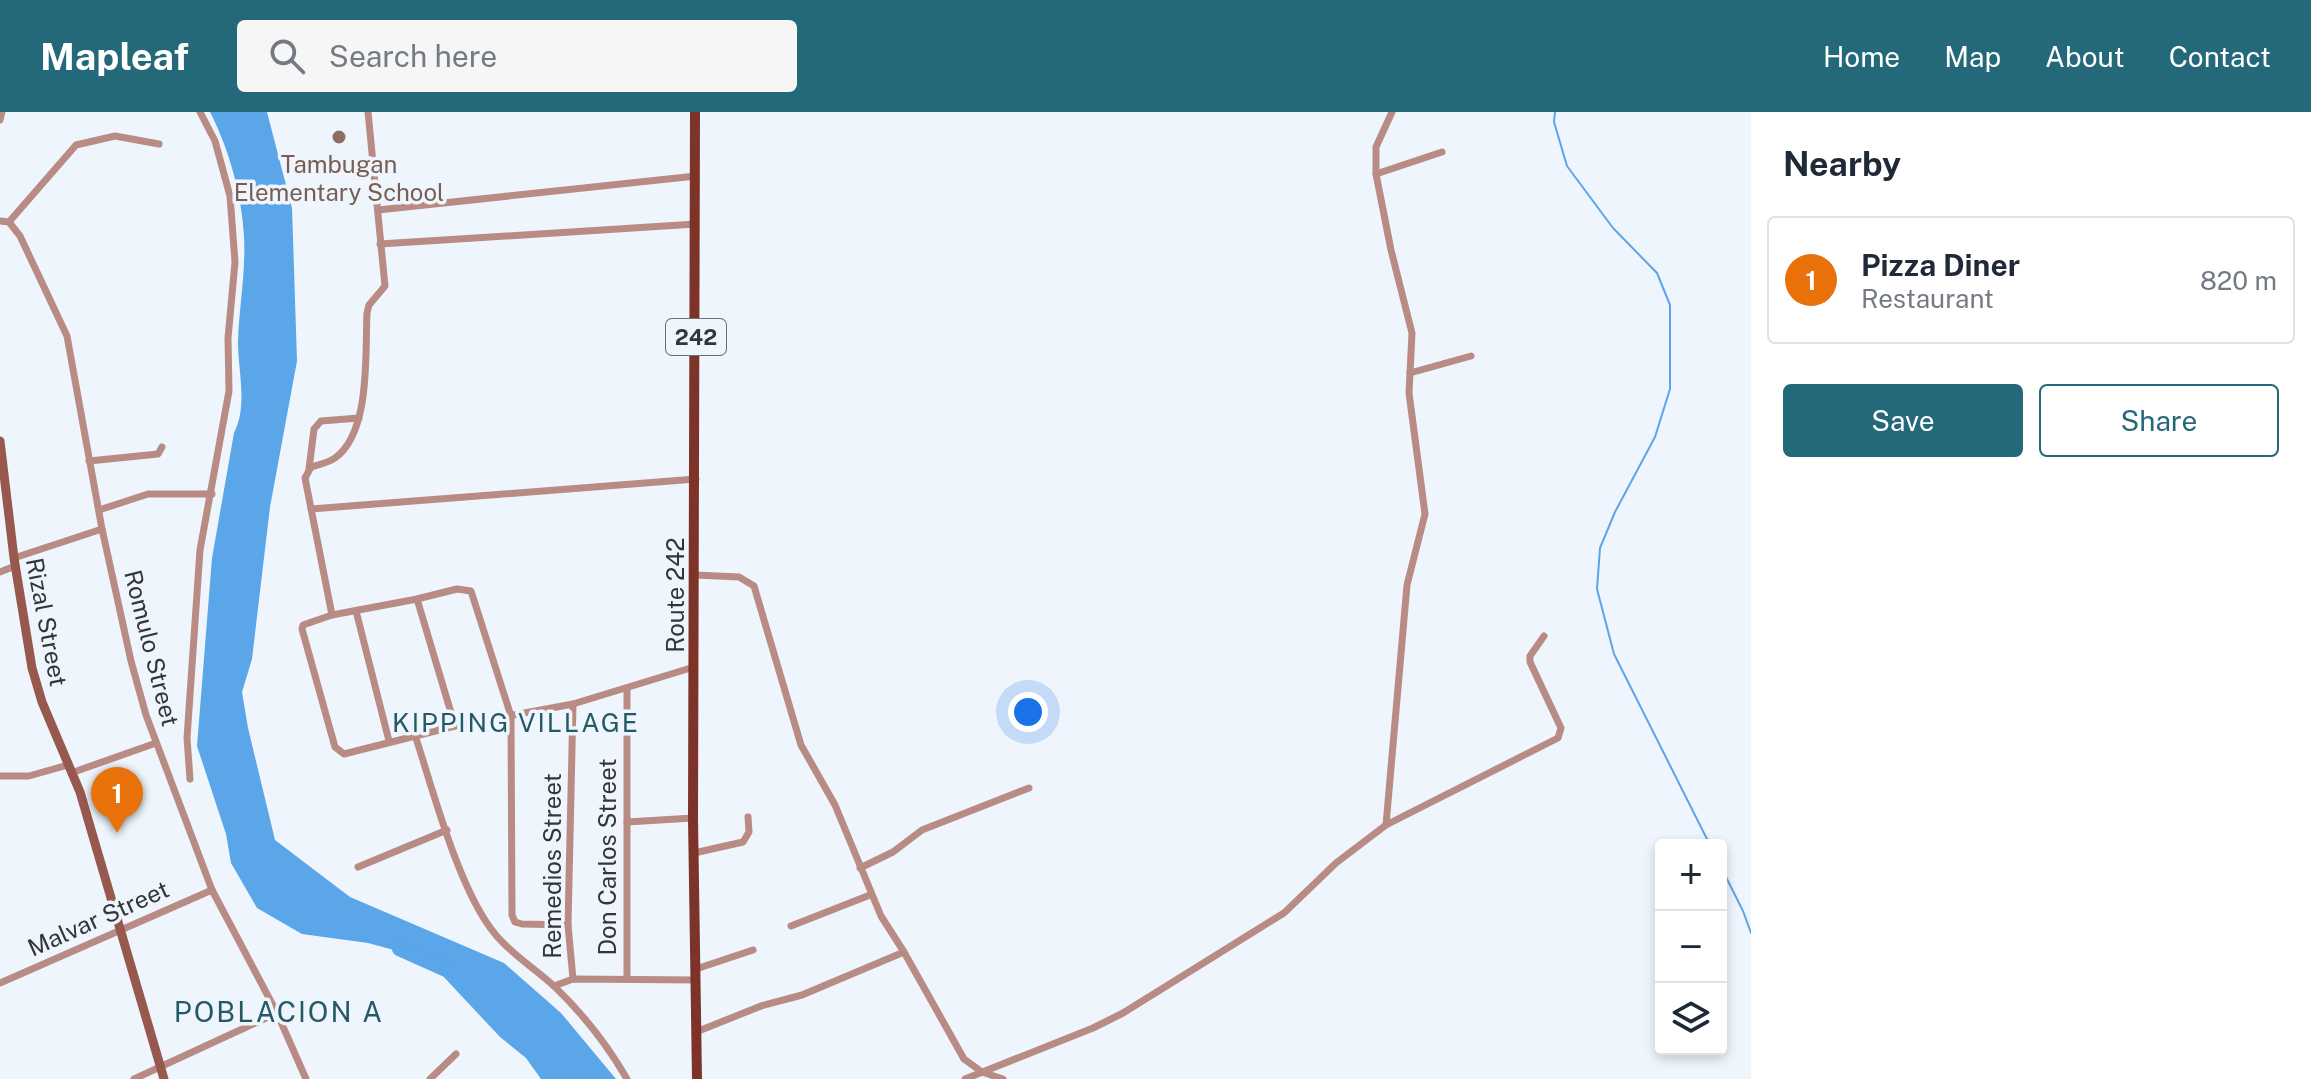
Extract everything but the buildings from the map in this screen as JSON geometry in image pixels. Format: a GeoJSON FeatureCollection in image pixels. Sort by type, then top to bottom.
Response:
{"type":"FeatureCollection","features":[{"type":"Feature","properties":{"kind":"main road","name":"Route 242"},"geometry":{"type":"LineString","coordinates":[[695,112],[693,818],[697,1079]]}},
{"type":"Feature","properties":{"kind":"street"},"geometry":{"type":"LineString","coordinates":[[0,120],[2,112]]}},
{"type":"Feature","properties":{"kind":"street"},"geometry":{"type":"LineString","coordinates":[[190,779],[187,738],[200,550],[229,391],[228,338],[235,262],[230,196],[215,141],[200,112]]}},
{"type":"Feature","properties":{"kind":"street"},"geometry":{"type":"LineString","coordinates":[[309,469],[328,462],[343,451],[359,418],[367,313],[369,305],[385,286],[368,112]]}},
{"type":"Feature","properties":{"kind":"street"},"geometry":{"type":"LineString","coordinates":[[1386,825],[1407,585],[1425,514],[1413,436],[1415,420],[1409,393],[1412,333],[1376,174],[1376,147],[1392,112]]}},
{"type":"Feature","properties":{"kind":"street"},"geometry":{"type":"LineString","coordinates":[[4,222],[76,145],[115,136],[159,144]]}},
{"type":"Feature","properties":{"kind":"street"},"geometry":{"type":"LineString","coordinates":[[1376,174],[1442,152]]}},
{"type":"Feature","properties":{"kind":"street"},"geometry":{"type":"LineString","coordinates":[[378,210],[696,176]]}},
{"type":"Feature","properties":{"kind":"street","name":"Romulo Street"},"geometry":{"type":"LineString","coordinates":[[4,222],[27,250],[67,336],[102,529],[131,661],[156,743],[212,890],[277,1013],[306,1079]]}},
{"type":"Feature","properties":{"kind":"street"},"geometry":{"type":"LineString","coordinates":[[380,244],[696,224]]}},
{"type":"Feature","properties":{"kind":"street"},"geometry":{"type":"LineString","coordinates":[[1410,373],[1471,356]]}},
{"type":"Feature","properties":{"kind":"street"},"geometry":{"type":"LineString","coordinates":[[332,615],[305,478],[314,429],[321,421],[359,418]]}},
{"type":"Feature","properties":{"kind":"street","name":"Rizal Street"},"geometry":{"type":"LineString","coordinates":[[0,441],[5,513],[32,668],[42,702],[80,792],[164,1079]]}},
{"type":"Feature","properties":{"kind":"street"},"geometry":{"type":"LineString","coordinates":[[89,461],[158,454],[162,447]]}},
{"type":"Feature","properties":{"kind":"street"},"geometry":{"type":"LineString","coordinates":[[311,509],[696,479]]}},
{"type":"Feature","properties":{"kind":"street"},"geometry":{"type":"LineString","coordinates":[[99,510],[148,494],[212,494]]}},
{"type":"Feature","properties":{"kind":"street"},"geometry":{"type":"LineString","coordinates":[[0,572],[15,562],[102,529]]}},
{"type":"Feature","properties":{"kind":"street"},"geometry":{"type":"LineString","coordinates":[[695,575],[739,577],[754,586],[801,745],[835,805],[870,895],[958,1051],[982,1072],[1003,1079]]}},
{"type":"Feature","properties":{"kind":"street"},"geometry":{"type":"LineString","coordinates":[[568,925],[522,924],[515,922],[512,915],[511,716],[471,591],[466,589],[332,615],[308,621],[302,629],[338,751],[344,754],[455,726],[511,716],[573,704],[694,667]]}},
{"type":"Feature","properties":{"kind":"street"},"geometry":{"type":"LineString","coordinates":[[417,599],[455,726]]}},
{"type":"Feature","properties":{"kind":"street"},"geometry":{"type":"LineString","coordinates":[[356,611],[389,741]]}},
{"type":"Feature","properties":{"kind":"street"},"geometry":{"type":"LineString","coordinates":[[965,1079],[1109,1020],[1292,907],[1336,863],[1386,825],[1558,738],[1561,728],[1530,662],[1530,656],[1544,636]]}},
{"type":"Feature","properties":{"kind":"street","name":"Don Carlos Street"},"geometry":{"type":"LineString","coordinates":[[627,688],[627,978]]}},
{"type":"Feature","properties":{"kind":"street","name":"Remedios Street"},"geometry":{"type":"LineString","coordinates":[[573,704],[568,925],[573,979]]}},
{"type":"Feature","properties":{"kind":"street"},"geometry":{"type":"LineString","coordinates":[[415,735],[447,830],[485,920],[503,943],[554,986],[588,1023],[627,1079]]}},
{"type":"Feature","properties":{"kind":"street"},"geometry":{"type":"LineString","coordinates":[[0,776],[29,776],[70,769],[156,743]]}},
{"type":"Feature","properties":{"kind":"street"},"geometry":{"type":"LineString","coordinates":[[860,868],[893,852],[922,830],[1029,788]]}},
{"type":"Feature","properties":{"kind":"street"},"geometry":{"type":"LineString","coordinates":[[694,853],[743,842],[749,832],[748,817]]}},
{"type":"Feature","properties":{"kind":"street"},"geometry":{"type":"LineString","coordinates":[[627,822],[693,818]]}},
{"type":"Feature","properties":{"kind":"street"},"geometry":{"type":"LineString","coordinates":[[358,867],[447,830]]}},
{"type":"Feature","properties":{"kind":"street","name":"Malvar Street"},"geometry":{"type":"LineString","coordinates":[[0,983],[212,890]]}},
{"type":"Feature","properties":{"kind":"street"},"geometry":{"type":"LineString","coordinates":[[791,926],[870,895]]}},
{"type":"Feature","properties":{"kind":"street"},"geometry":{"type":"LineString","coordinates":[[554,986],[573,979],[696,974],[753,950]]}},
{"type":"Feature","properties":{"kind":"street"},"geometry":{"type":"LineString","coordinates":[[696,1032],[761,1006],[802,995],[904,952]]}},
{"type":"Feature","properties":{"kind":"street"},"geometry":{"type":"LineString","coordinates":[[134,1079],[277,1013]]}},
{"type":"Feature","properties":{"kind":"street"},"geometry":{"type":"LineString","coordinates":[[430,1079],[456,1054]]}},
{"type":"Feature","properties":{"kind":"water"},"geometry":{"type":"Polygon","coordinates":[[[210,112],[267,112],[292,208],[297,361],[270,507],[252,659],[242,692],[275,840],[350,897],[504,963],[561,1013],[616,1079],[541,1079],[526,1058],[500,1037],[427,959],[368,943],[302,934],[257,908],[231,863],[226,834],[197,746],[212,558],[234,433],[241,411],[238,342],[244,263],[243,221],[233,173],[210,112]]]}},
{"type":"Feature","properties":{"kind":"waterway"},"geometry":{"type":"LineString","coordinates":[[1555,112],[1554,122],[1567,166],[1613,228],[1657,273],[1670,305],[1670,389],[1655,437],[1615,512],[1600,548],[1597,589],[1614,654],[1707,839]]}},
{"type":"Feature","properties":{"kind":"waterway"},"geometry":{"type":"LineString","coordinates":[[1727,879],[1751,933]]}},
{"type":"Feature","properties":{"kind":"waterway"},"geometry":{"type":"LineString","coordinates":[[399,949],[446,970]]}},
{"type":"Feature","properties":{"kind":"place","name":"Tambugan Elementary School"},"geometry":{"type":"Point","coordinates":[339,137]}},
{"type":"Feature","properties":{"kind":"place","name":"Pizza Diner"},"geometry":{"type":"Point","coordinates":[117,833]}},
{"type":"Feature","properties":{"kind":"district","name":"KIPPING VILLAGE"},"geometry":{"type":"Point","coordinates":[516,722]}},
{"type":"Feature","properties":{"kind":"district","name":"POBLACION A"},"geometry":{"type":"Point","coordinates":[279,1011]}}]}
